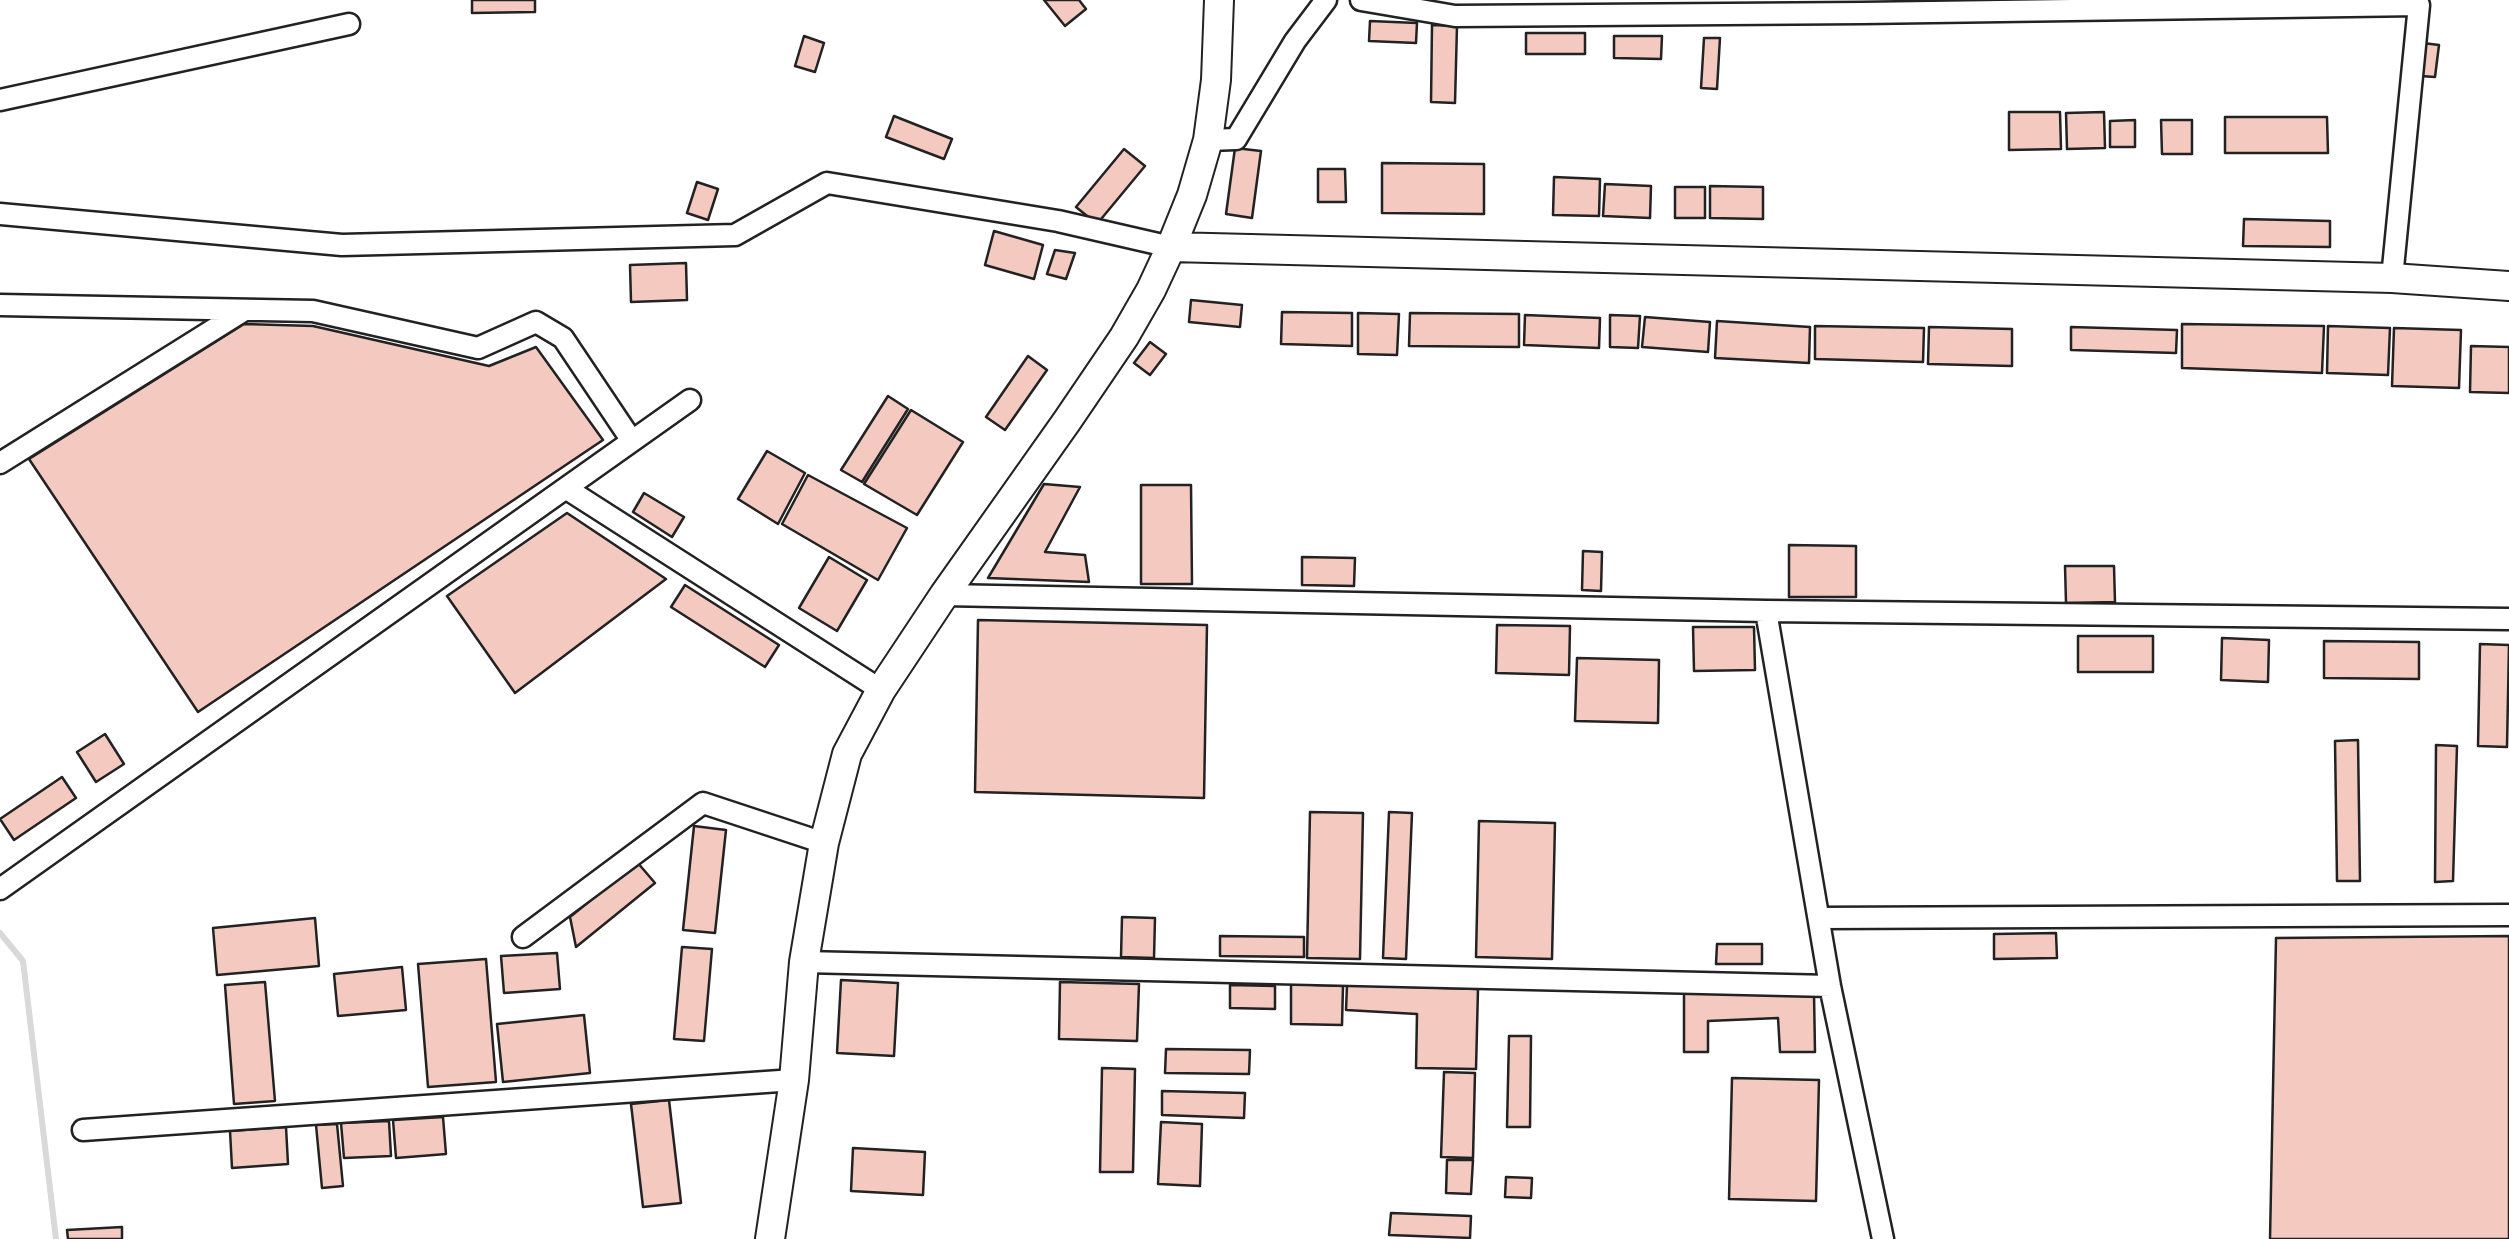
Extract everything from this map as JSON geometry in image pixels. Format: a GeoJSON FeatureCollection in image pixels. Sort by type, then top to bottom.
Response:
{"type":"FeatureCollection","features":[{"type":"Feature","properties":{"kind":"main road"},"geometry":{"type":"LineString","coordinates":[[770,1239],[794,1080],[804,962],[824,843],[847,754],[881,690],[1124,336],[1150,290],[1192,195],[1208,140],[1216,80],[1219,0]]}},
{"type":"Feature","properties":{"kind":"main road"},"geometry":{"type":"LineString","coordinates":[[1171,247],[2392,278],[2509,286]]}},
{"type":"Feature","properties":{"kind":"street"},"geometry":{"type":"LineString","coordinates":[[1208,140],[1236,139],[1294,41],[1326,0]]}},
{"type":"Feature","properties":{"kind":"street"},"geometry":{"type":"LineString","coordinates":[[1362,0],[1456,16],[2419,6],[2392,278]]}},
{"type":"Feature","properties":{"kind":"street"},"geometry":{"type":"LineString","coordinates":[[0,100],[349,24]]}},
{"type":"Feature","properties":{"kind":"street"},"geometry":{"type":"LineString","coordinates":[[0,214],[342,244],[735,236],[826,183],[1058,221],[1171,247]]}},
{"type":"Feature","properties":{"kind":"street"},"geometry":{"type":"LineString","coordinates":[[0,305],[313,311],[478,348],[536,322],[563,338],[632,441]]}},
{"type":"Feature","properties":{"kind":"street"},"geometry":{"type":"LineString","coordinates":[[0,463],[244,310]]}},
{"type":"Feature","properties":{"kind":"street"},"geometry":{"type":"LineString","coordinates":[[0,889],[690,400]]}},
{"type":"Feature","properties":{"kind":"street"},"geometry":{"type":"LineString","coordinates":[[566,488],[881,690]]}},
{"type":"Feature","properties":{"kind":"street"},"geometry":{"type":"LineString","coordinates":[[944,595],[1766,611],[2509,619]]}},
{"type":"Feature","properties":{"kind":"street"},"geometry":{"type":"LineString","coordinates":[[1766,611],[1830,986],[1883,1239]]}},
{"type":"Feature","properties":{"kind":"street"},"geometry":{"type":"LineString","coordinates":[[523,937],[703,803],[824,843]]}},
{"type":"Feature","properties":{"kind":"street"},"geometry":{"type":"LineString","coordinates":[[1818,918],[2509,915]]}},
{"type":"Feature","properties":{"kind":"street"},"geometry":{"type":"LineString","coordinates":[[804,962],[1830,986]]}},
{"type":"Feature","properties":{"kind":"street"},"geometry":{"type":"LineString","coordinates":[[83,1130],[794,1080]]}},
{"type":"Feature","properties":{"kind":"building"},"geometry":{"type":"Polygon","coordinates":[[[472,0],[535,0],[535,12],[472,13],[472,0]]]}},
{"type":"Feature","properties":{"kind":"building"},"geometry":{"type":"Polygon","coordinates":[[[1044,0],[1079,0],[1086,9],[1065,26],[1044,0]]]}},
{"type":"Feature","properties":{"kind":"building"},"geometry":{"type":"Polygon","coordinates":[[[1370,21],[1417,23],[1416,43],[1369,41],[1370,21]]]}},
{"type":"Feature","properties":{"kind":"building"},"geometry":{"type":"Polygon","coordinates":[[[1432,25],[1457,26],[1455,103],[1431,102],[1432,25]]]}},
{"type":"Feature","properties":{"kind":"building"},"geometry":{"type":"Polygon","coordinates":[[[1526,33],[1585,33],[1585,54],[1526,54],[1526,33]]]}},
{"type":"Feature","properties":{"kind":"building"},"geometry":{"type":"Polygon","coordinates":[[[804,36],[824,43],[815,72],[795,66],[804,36]]]}},
{"type":"Feature","properties":{"kind":"building"},"geometry":{"type":"Polygon","coordinates":[[[1614,36],[1662,36],[1661,59],[1614,58],[1614,36]]]}},
{"type":"Feature","properties":{"kind":"building"},"geometry":{"type":"Polygon","coordinates":[[[1704,38],[1720,38],[1717,89],[1701,88],[1704,38]]]}},
{"type":"Feature","properties":{"kind":"building"},"geometry":{"type":"Polygon","coordinates":[[[2423,43],[2439,45],[2435,77],[2420,76],[2423,43]]]}},
{"type":"Feature","properties":{"kind":"building"},"geometry":{"type":"Polygon","coordinates":[[[2009,112],[2060,112],[2061,149],[2009,150],[2009,112]]]}},
{"type":"Feature","properties":{"kind":"building"},"geometry":{"type":"Polygon","coordinates":[[[2104,112],[2105,148],[2067,149],[2066,113],[2104,112]]]}},
{"type":"Feature","properties":{"kind":"building"},"geometry":{"type":"Polygon","coordinates":[[[894,116],[952,139],[944,159],[886,137],[894,116]]]}},
{"type":"Feature","properties":{"kind":"building"},"geometry":{"type":"Polygon","coordinates":[[[2225,117],[2327,117],[2328,153],[2225,153],[2225,117]]]}},
{"type":"Feature","properties":{"kind":"building"},"geometry":{"type":"Polygon","coordinates":[[[2135,120],[2135,147],[2110,147],[2110,121],[2135,120]]]}},
{"type":"Feature","properties":{"kind":"building"},"geometry":{"type":"Polygon","coordinates":[[[2161,120],[2192,120],[2192,154],[2162,154],[2161,120]]]}},
{"type":"Feature","properties":{"kind":"building"},"geometry":{"type":"Polygon","coordinates":[[[1235,148],[1261,151],[1252,218],[1226,214],[1235,148]]]}},
{"type":"Feature","properties":{"kind":"building"},"geometry":{"type":"Polygon","coordinates":[[[1124,149],[1145,166],[1097,224],[1076,207],[1124,149]]]}},
{"type":"Feature","properties":{"kind":"building"},"geometry":{"type":"Polygon","coordinates":[[[1382,163],[1484,164],[1484,214],[1382,213],[1382,163]]]}},
{"type":"Feature","properties":{"kind":"building"},"geometry":{"type":"Polygon","coordinates":[[[1318,169],[1345,169],[1346,202],[1318,202],[1318,169]]]}},
{"type":"Feature","properties":{"kind":"building"},"geometry":{"type":"Polygon","coordinates":[[[1554,177],[1600,179],[1599,216],[1553,215],[1554,177]]]}},
{"type":"Feature","properties":{"kind":"building"},"geometry":{"type":"Polygon","coordinates":[[[697,182],[718,189],[708,220],[687,213],[697,182]]]}},
{"type":"Feature","properties":{"kind":"building"},"geometry":{"type":"Polygon","coordinates":[[[1605,184],[1651,186],[1650,218],[1603,216],[1605,184]]]}},
{"type":"Feature","properties":{"kind":"building"},"geometry":{"type":"Polygon","coordinates":[[[1710,186],[1763,187],[1763,219],[1710,218],[1710,186]]]}},
{"type":"Feature","properties":{"kind":"building"},"geometry":{"type":"Polygon","coordinates":[[[1675,187],[1705,187],[1705,218],[1675,218],[1675,187]]]}},
{"type":"Feature","properties":{"kind":"building"},"geometry":{"type":"Polygon","coordinates":[[[2244,219],[2330,221],[2330,247],[2243,246],[2244,219]]]}},
{"type":"Feature","properties":{"kind":"building"},"geometry":{"type":"Polygon","coordinates":[[[994,231],[1043,245],[1034,279],[985,265],[994,231]]]}},
{"type":"Feature","properties":{"kind":"building"},"geometry":{"type":"Polygon","coordinates":[[[1055,250],[1075,253],[1066,279],[1047,274],[1055,250]]]}},
{"type":"Feature","properties":{"kind":"building"},"geometry":{"type":"Polygon","coordinates":[[[686,263],[687,300],[631,302],[630,265],[686,263]]]}},
{"type":"Feature","properties":{"kind":"building"},"geometry":{"type":"Polygon","coordinates":[[[1191,300],[1242,305],[1240,327],[1189,322],[1191,300]]]}},
{"type":"Feature","properties":{"kind":"building"},"geometry":{"type":"Polygon","coordinates":[[[1282,312],[1352,313],[1352,346],[1281,344],[1282,312]]]}},
{"type":"Feature","properties":{"kind":"building"},"geometry":{"type":"Polygon","coordinates":[[[1358,313],[1399,314],[1397,355],[1358,354],[1358,313]]]}},
{"type":"Feature","properties":{"kind":"building"},"geometry":{"type":"Polygon","coordinates":[[[1410,313],[1519,314],[1519,347],[1409,346],[1410,313]]]}},
{"type":"Feature","properties":{"kind":"building"},"geometry":{"type":"Polygon","coordinates":[[[1525,315],[1600,318],[1599,348],[1524,345],[1525,315]]]}},
{"type":"Feature","properties":{"kind":"building"},"geometry":{"type":"Polygon","coordinates":[[[1610,315],[1640,316],[1638,348],[1610,347],[1610,315]]]}},
{"type":"Feature","properties":{"kind":"building"},"geometry":{"type":"Polygon","coordinates":[[[1645,317],[1710,322],[1708,352],[1642,347],[1645,317]]]}},
{"type":"Feature","properties":{"kind":"building"},"geometry":{"type":"Polygon","coordinates":[[[1717,321],[1810,327],[1809,363],[1715,358],[1717,321]]]}},
{"type":"Feature","properties":{"kind":"building"},"geometry":{"type":"Polygon","coordinates":[[[244,324],[313,326],[489,366],[536,347],[603,440],[198,712],[29,459],[244,324]]]}},
{"type":"Feature","properties":{"kind":"building"},"geometry":{"type":"Polygon","coordinates":[[[2182,324],[2324,326],[2322,373],[2182,368],[2182,324]]]}},
{"type":"Feature","properties":{"kind":"building"},"geometry":{"type":"Polygon","coordinates":[[[1815,326],[1924,328],[1923,362],[1815,359],[1815,326]]]}},
{"type":"Feature","properties":{"kind":"building"},"geometry":{"type":"Polygon","coordinates":[[[2328,326],[2390,328],[2388,375],[2327,373],[2328,326]]]}},
{"type":"Feature","properties":{"kind":"building"},"geometry":{"type":"Polygon","coordinates":[[[1929,327],[2012,329],[2012,366],[1928,364],[1929,327]]]}},
{"type":"Feature","properties":{"kind":"building"},"geometry":{"type":"Polygon","coordinates":[[[2071,327],[2177,330],[2176,353],[2071,350],[2071,327]]]}},
{"type":"Feature","properties":{"kind":"building"},"geometry":{"type":"Polygon","coordinates":[[[2394,328],[2461,330],[2459,388],[2392,386],[2394,328]]]}},
{"type":"Feature","properties":{"kind":"building"},"geometry":{"type":"Polygon","coordinates":[[[1150,342],[1166,354],[1150,375],[1134,363],[1150,342]]]}},
{"type":"Feature","properties":{"kind":"building"},"geometry":{"type":"Polygon","coordinates":[[[2471,346],[2509,347],[2509,393],[2470,392],[2471,346]]]}},
{"type":"Feature","properties":{"kind":"building"},"geometry":{"type":"Polygon","coordinates":[[[1028,356],[1047,370],[1005,430],[986,417],[1028,356]]]}},
{"type":"Feature","properties":{"kind":"building"},"geometry":{"type":"Polygon","coordinates":[[[888,396],[908,409],[862,482],[841,470],[888,396]]]}},
{"type":"Feature","properties":{"kind":"building"},"geometry":{"type":"Polygon","coordinates":[[[911,410],[963,442],[917,515],[864,484],[911,410]]]}},
{"type":"Feature","properties":{"kind":"building"},"geometry":{"type":"Polygon","coordinates":[[[767,451],[805,473],[778,524],[738,499],[767,451]]]}},
{"type":"Feature","properties":{"kind":"building"},"geometry":{"type":"Polygon","coordinates":[[[808,475],[907,528],[878,580],[782,524],[808,475]]]}},
{"type":"Feature","properties":{"kind":"building"},"geometry":{"type":"Polygon","coordinates":[[[1044,484],[1080,487],[1045,552],[1085,555],[1089,582],[988,578],[1044,484]]]}},
{"type":"Feature","properties":{"kind":"building"},"geometry":{"type":"Polygon","coordinates":[[[1141,485],[1191,485],[1192,584],[1141,584],[1141,485]]]}},
{"type":"Feature","properties":{"kind":"building"},"geometry":{"type":"Polygon","coordinates":[[[644,493],[684,517],[672,537],[633,512],[644,493]]]}},
{"type":"Feature","properties":{"kind":"building"},"geometry":{"type":"Polygon","coordinates":[[[567,513],[666,579],[515,693],[447,596],[567,513]]]}},
{"type":"Feature","properties":{"kind":"building"},"geometry":{"type":"Polygon","coordinates":[[[1789,545],[1856,546],[1856,597],[1789,597],[1789,545]]]}},
{"type":"Feature","properties":{"kind":"building"},"geometry":{"type":"Polygon","coordinates":[[[1583,551],[1602,552],[1601,591],[1582,590],[1583,551]]]}},
{"type":"Feature","properties":{"kind":"building"},"geometry":{"type":"Polygon","coordinates":[[[829,557],[867,580],[837,631],[799,608],[829,557]]]}},
{"type":"Feature","properties":{"kind":"building"},"geometry":{"type":"Polygon","coordinates":[[[1302,557],[1355,558],[1354,586],[1302,585],[1302,557]]]}},
{"type":"Feature","properties":{"kind":"building"},"geometry":{"type":"Polygon","coordinates":[[[2065,566],[2114,566],[2115,602],[2066,603],[2065,566]]]}},
{"type":"Feature","properties":{"kind":"building"},"geometry":{"type":"Polygon","coordinates":[[[685,585],[779,645],[765,667],[671,607],[685,585]]]}},
{"type":"Feature","properties":{"kind":"building"},"geometry":{"type":"Polygon","coordinates":[[[978,620],[1207,625],[1204,798],[975,792],[978,620]]]}},
{"type":"Feature","properties":{"kind":"building"},"geometry":{"type":"Polygon","coordinates":[[[1497,625],[1570,626],[1569,675],[1496,673],[1497,625]]]}},
{"type":"Feature","properties":{"kind":"building"},"geometry":{"type":"Polygon","coordinates":[[[1693,627],[1754,627],[1755,670],[1694,671],[1693,627]]]}},
{"type":"Feature","properties":{"kind":"building"},"geometry":{"type":"Polygon","coordinates":[[[2078,636],[2153,636],[2153,672],[2078,672],[2078,636]]]}},
{"type":"Feature","properties":{"kind":"building"},"geometry":{"type":"Polygon","coordinates":[[[2222,638],[2269,640],[2268,682],[2221,680],[2222,638]]]}},
{"type":"Feature","properties":{"kind":"building"},"geometry":{"type":"Polygon","coordinates":[[[2324,641],[2419,642],[2419,679],[2324,678],[2324,641]]]}},
{"type":"Feature","properties":{"kind":"building"},"geometry":{"type":"Polygon","coordinates":[[[2480,644],[2509,645],[2507,747],[2478,746],[2480,644]]]}},
{"type":"Feature","properties":{"kind":"building"},"geometry":{"type":"Polygon","coordinates":[[[1577,658],[1659,660],[1658,723],[1575,721],[1577,658]]]}},
{"type":"Feature","properties":{"kind":"building"},"geometry":{"type":"Polygon","coordinates":[[[105,734],[124,764],[96,782],[77,752],[105,734]]]}},
{"type":"Feature","properties":{"kind":"building"},"geometry":{"type":"Polygon","coordinates":[[[2358,740],[2360,881],[2337,881],[2335,741],[2358,740]]]}},
{"type":"Feature","properties":{"kind":"building"},"geometry":{"type":"Polygon","coordinates":[[[2436,745],[2457,746],[2453,881],[2435,882],[2436,745]]]}},
{"type":"Feature","properties":{"kind":"building"},"geometry":{"type":"Polygon","coordinates":[[[62,777],[76,798],[14,840],[0,819],[62,777]]]}},
{"type":"Feature","properties":{"kind":"building"},"geometry":{"type":"Polygon","coordinates":[[[1310,812],[1363,813],[1360,959],[1307,958],[1310,812]]]}},
{"type":"Feature","properties":{"kind":"building"},"geometry":{"type":"Polygon","coordinates":[[[1389,812],[1412,813],[1406,959],[1383,958],[1389,812]]]}},
{"type":"Feature","properties":{"kind":"building"},"geometry":{"type":"Polygon","coordinates":[[[1479,821],[1555,823],[1552,959],[1476,957],[1479,821]]]}},
{"type":"Feature","properties":{"kind":"building"},"geometry":{"type":"Polygon","coordinates":[[[694,826],[726,830],[715,933],[683,930],[694,826]]]}},
{"type":"Feature","properties":{"kind":"building"},"geometry":{"type":"Polygon","coordinates":[[[637,862],[655,883],[576,947],[570,917],[637,862]]]}},
{"type":"Feature","properties":{"kind":"building"},"geometry":{"type":"Polygon","coordinates":[[[1122,917],[1155,918],[1154,958],[1121,957],[1122,917]]]}},
{"type":"Feature","properties":{"kind":"building"},"geometry":{"type":"Polygon","coordinates":[[[315,918],[319,966],[217,975],[213,928],[315,918]]]}},
{"type":"Feature","properties":{"kind":"building"},"geometry":{"type":"Polygon","coordinates":[[[2056,933],[2057,958],[1994,959],[1994,934],[2056,933]]]}},
{"type":"Feature","properties":{"kind":"building"},"geometry":{"type":"Polygon","coordinates":[[[1220,936],[1304,937],[1304,957],[1220,956],[1220,936]]]}},
{"type":"Feature","properties":{"kind":"building"},"geometry":{"type":"Polygon","coordinates":[[[2509,936],[2509,1239],[2270,1239],[2276,938],[2509,936]]]}},
{"type":"Feature","properties":{"kind":"building"},"geometry":{"type":"Polygon","coordinates":[[[1717,944],[1762,944],[1762,964],[1716,964],[1717,944]]]}},
{"type":"Feature","properties":{"kind":"building"},"geometry":{"type":"Polygon","coordinates":[[[682,947],[712,949],[704,1041],[674,1039],[682,947]]]}},
{"type":"Feature","properties":{"kind":"building"},"geometry":{"type":"Polygon","coordinates":[[[557,953],[560,989],[504,993],[501,956],[557,953]]]}},
{"type":"Feature","properties":{"kind":"building"},"geometry":{"type":"Polygon","coordinates":[[[486,959],[496,1082],[428,1087],[418,964],[486,959]]]}},
{"type":"Feature","properties":{"kind":"building"},"geometry":{"type":"Polygon","coordinates":[[[402,967],[406,1010],[338,1016],[334,974],[402,967]]]}},
{"type":"Feature","properties":{"kind":"building"},"geometry":{"type":"Polygon","coordinates":[[[841,980],[898,983],[894,1056],[837,1053],[841,980]]]}},
{"type":"Feature","properties":{"kind":"building"},"geometry":{"type":"Polygon","coordinates":[[[265,982],[275,1101],[234,1104],[225,985],[265,982]]]}},
{"type":"Feature","properties":{"kind":"building"},"geometry":{"type":"Polygon","coordinates":[[[1060,982],[1139,984],[1137,1041],[1059,1039],[1060,982]]]}},
{"type":"Feature","properties":{"kind":"building"},"geometry":{"type":"Polygon","coordinates":[[[1291,984],[1343,986],[1342,1025],[1291,1024],[1291,984]]]}},
{"type":"Feature","properties":{"kind":"building"},"geometry":{"type":"Polygon","coordinates":[[[1230,985],[1275,986],[1275,1009],[1230,1008],[1230,985]]]}},
{"type":"Feature","properties":{"kind":"building"},"geometry":{"type":"Polygon","coordinates":[[[1347,985],[1478,989],[1476,1069],[1416,1068],[1417,1014],[1346,1010],[1347,985]]]}},
{"type":"Feature","properties":{"kind":"building"},"geometry":{"type":"Polygon","coordinates":[[[1684,992],[1814,993],[1815,1052],[1780,1052],[1778,1018],[1708,1021],[1708,1052],[1684,1052],[1684,992]]]}},
{"type":"Feature","properties":{"kind":"building"},"geometry":{"type":"Polygon","coordinates":[[[584,1015],[590,1073],[503,1082],[497,1024],[584,1015]]]}},
{"type":"Feature","properties":{"kind":"building"},"geometry":{"type":"Polygon","coordinates":[[[1509,1036],[1531,1036],[1530,1127],[1507,1127],[1509,1036]]]}},
{"type":"Feature","properties":{"kind":"building"},"geometry":{"type":"Polygon","coordinates":[[[1166,1049],[1250,1050],[1249,1074],[1165,1073],[1166,1049]]]}},
{"type":"Feature","properties":{"kind":"building"},"geometry":{"type":"Polygon","coordinates":[[[1102,1068],[1135,1069],[1133,1172],[1100,1172],[1102,1068]]]}},
{"type":"Feature","properties":{"kind":"building"},"geometry":{"type":"Polygon","coordinates":[[[1444,1072],[1475,1073],[1473,1158],[1441,1157],[1444,1072]]]}},
{"type":"Feature","properties":{"kind":"building"},"geometry":{"type":"Polygon","coordinates":[[[1732,1078],[1819,1080],[1816,1201],[1729,1199],[1732,1078]]]}},
{"type":"Feature","properties":{"kind":"building"},"geometry":{"type":"Polygon","coordinates":[[[1162,1091],[1245,1093],[1244,1118],[1162,1115],[1162,1091]]]}},
{"type":"Feature","properties":{"kind":"building"},"geometry":{"type":"Polygon","coordinates":[[[669,1100],[681,1203],[643,1207],[631,1104],[669,1100]]]}},
{"type":"Feature","properties":{"kind":"building"},"geometry":{"type":"Polygon","coordinates":[[[443,1117],[446,1154],[396,1158],[393,1120],[443,1117]]]}},
{"type":"Feature","properties":{"kind":"building"},"geometry":{"type":"Polygon","coordinates":[[[389,1121],[391,1156],[344,1158],[341,1123],[389,1121]]]}},
{"type":"Feature","properties":{"kind":"building"},"geometry":{"type":"Polygon","coordinates":[[[1161,1122],[1202,1124],[1200,1186],[1158,1184],[1161,1122]]]}},
{"type":"Feature","properties":{"kind":"building"},"geometry":{"type":"Polygon","coordinates":[[[337,1124],[343,1186],[322,1188],[316,1125],[337,1124]]]}},
{"type":"Feature","properties":{"kind":"building"},"geometry":{"type":"Polygon","coordinates":[[[286,1127],[288,1164],[232,1168],[230,1131],[286,1127]]]}},
{"type":"Feature","properties":{"kind":"building"},"geometry":{"type":"Polygon","coordinates":[[[853,1148],[925,1152],[923,1195],[851,1191],[853,1148]]]}},
{"type":"Feature","properties":{"kind":"building"},"geometry":{"type":"Polygon","coordinates":[[[1447,1160],[1473,1160],[1471,1194],[1446,1193],[1447,1160]]]}},
{"type":"Feature","properties":{"kind":"building"},"geometry":{"type":"Polygon","coordinates":[[[1506,1177],[1532,1178],[1531,1198],[1505,1197],[1506,1177]]]}},
{"type":"Feature","properties":{"kind":"building"},"geometry":{"type":"Polygon","coordinates":[[[1391,1213],[1471,1216],[1470,1238],[1389,1235],[1391,1213]]]}},
{"type":"Feature","properties":{"kind":"building"},"geometry":{"type":"Polygon","coordinates":[[[122,1227],[122,1239],[68,1239],[67,1230],[122,1227]]]}},
{"type":"Feature","properties":{"kind":"waterway"},"geometry":{"type":"LineString","coordinates":[[0,933],[23,961],[56,1239]]}}]}
